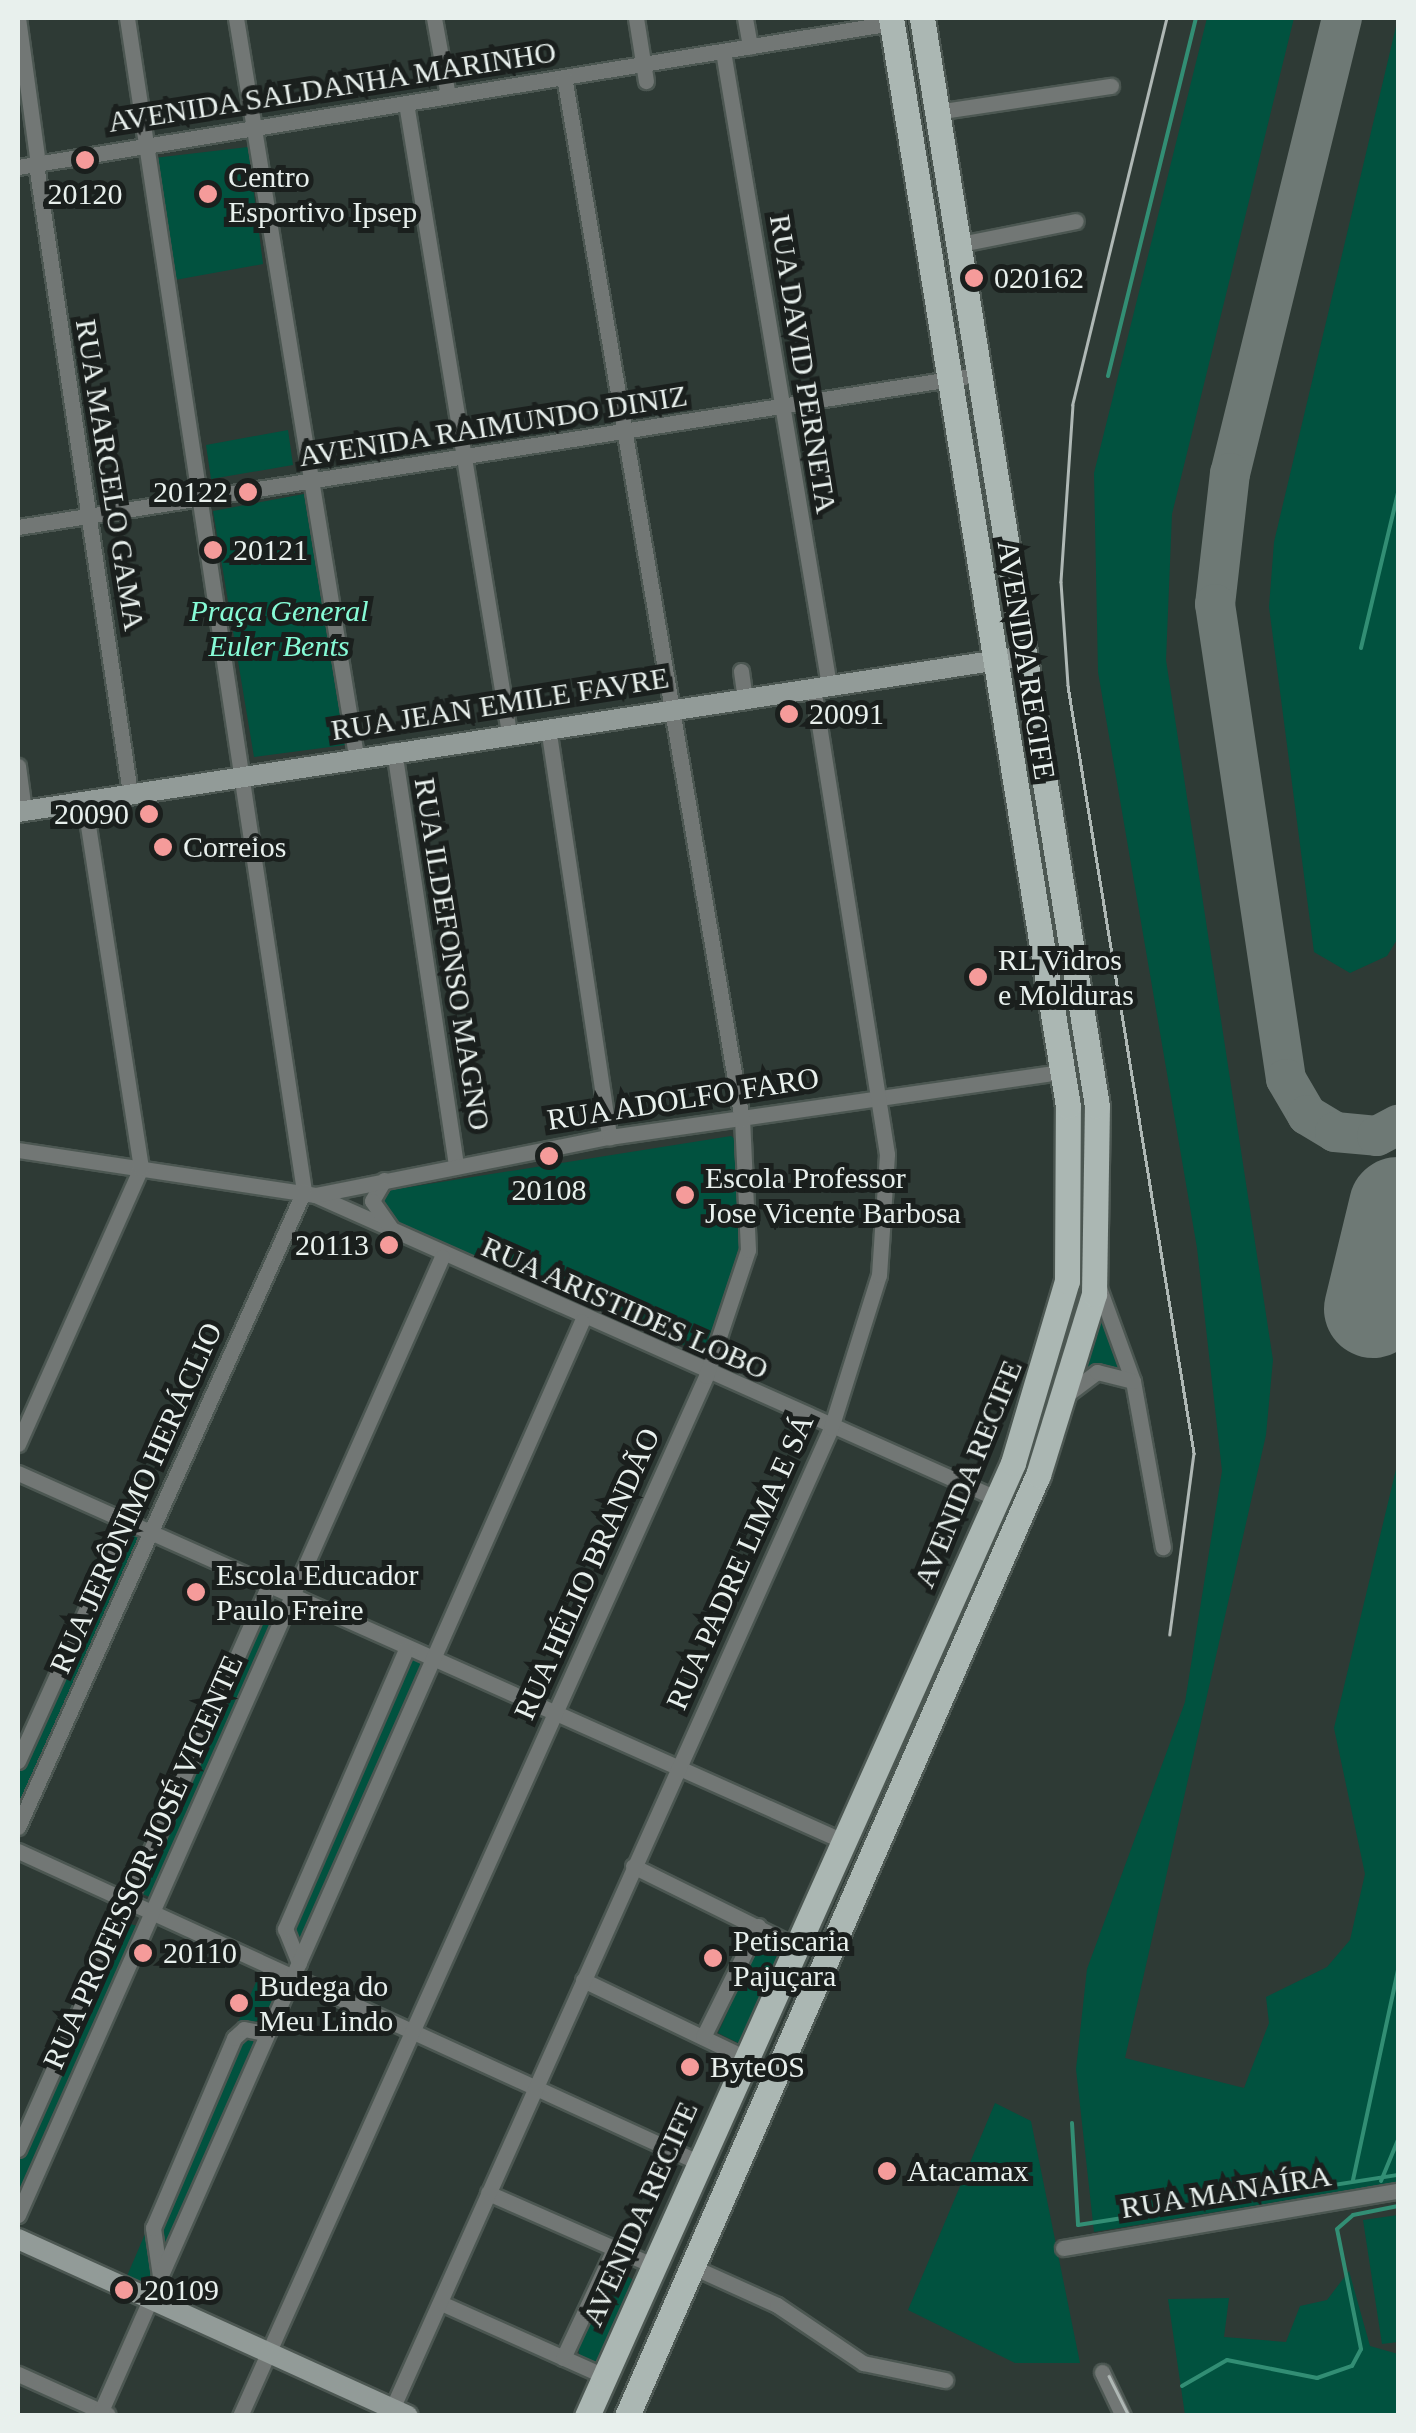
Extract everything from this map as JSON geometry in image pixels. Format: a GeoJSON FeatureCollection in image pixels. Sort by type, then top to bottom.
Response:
{"type":"FeatureCollection","features":[{"type":"Feature","properties":{"kind":"main road","name":"AVENIDA RECIFE"},"geometry":{"type":"LineString","coordinates":[[587,2416],[998,1499],[1067,1280],[1071,1142],[1006,659],[976,375],[922,18]]}},
{"type":"Feature","properties":{"kind":"main road","name":"AVENIDA RECIFE"},"geometry":{"type":"LineString","coordinates":[[627,2416],[1069,1393],[1095,1279],[1098,1106],[947,380],[892,20]]}},
{"type":"Feature","properties":{"kind":"main road","name":"RUA JEAN EMILE FAVRE"},"geometry":{"type":"LineString","coordinates":[[21,811],[394,750],[434,740],[509,733],[821,686],[905,665],[1006,659]]}},
{"type":"Feature","properties":{"kind":"main road"},"geometry":{"type":"LineString","coordinates":[[18,2240],[400,2412]]}},
{"type":"Feature","properties":{"kind":"street","name":"RUA MARCELO GAMA"},"geometry":{"type":"LineString","coordinates":[[18,18],[20,57],[130,794]]}},
{"type":"Feature","properties":{"kind":"street"},"geometry":{"type":"LineString","coordinates":[[18,1150],[310,1193],[127,18]]}},
{"type":"Feature","properties":{"kind":"street"},"geometry":{"type":"LineString","coordinates":[[236,18],[356,756]]}},
{"type":"Feature","properties":{"kind":"street"},"geometry":{"type":"LineString","coordinates":[[434,18],[448,96]]}},
{"type":"Feature","properties":{"kind":"street"},"geometry":{"type":"LineString","coordinates":[[636,18],[645,72]]}},
{"type":"Feature","properties":{"kind":"street"},"geometry":{"type":"LineString","coordinates":[[745,18],[750,47]]}},
{"type":"Feature","properties":{"kind":"street","name":"AVENIDA SALDANHA MARINHO"},"geometry":{"type":"LineString","coordinates":[[18,167],[255,128],[335,120],[448,96],[488,98],[564,77],[645,72],[723,51],[808,46],[892,20]]}},
{"type":"Feature","properties":{"kind":"street","name":"RUA DAVID PERNETA"},"geometry":{"type":"LineString","coordinates":[[723,51],[782,408],[821,686]]}},
{"type":"Feature","properties":{"kind":"street","name":"RUA HÉLIO BRANDÃO"},"geometry":{"type":"LineString","coordinates":[[240,2416],[706,1376],[748,1250],[742,1120],[618,432],[564,77]]}},
{"type":"Feature","properties":{"kind":"street"},"geometry":{"type":"LineString","coordinates":[[936,112],[1112,86]]}},
{"type":"Feature","properties":{"kind":"street"},"geometry":{"type":"LineString","coordinates":[[406,103],[509,733]]}},
{"type":"Feature","properties":{"kind":"street"},"geometry":{"type":"LineString","coordinates":[[956,245],[1076,221]]}},
{"type":"Feature","properties":{"kind":"street","name":"AVENIDA RAIMUNDO DINIZ"},"geometry":{"type":"LineString","coordinates":[[18,527],[464,460],[976,375]]}},
{"type":"Feature","properties":{"kind":"street"},"geometry":{"type":"LineString","coordinates":[[741,670],[745,698]]}},
{"type":"Feature","properties":{"kind":"street","name":"RUA PADRE LIMA E SÁ"},"geometry":{"type":"LineString","coordinates":[[400,2412],[488,2193],[831,1428],[879,1276],[889,1206],[880,1095],[821,686]]}},
{"type":"Feature","properties":{"kind":"street"},"geometry":{"type":"LineString","coordinates":[[548,727],[609,1138]]}},
{"type":"Feature","properties":{"kind":"street","name":"RUA ILDEFONSO MAGNO"},"geometry":{"type":"LineString","coordinates":[[394,750],[456,1166]]}},
{"type":"Feature","properties":{"kind":"street"},"geometry":{"type":"LineString","coordinates":[[18,766],[21,811]]}},
{"type":"Feature","properties":{"kind":"street"},"geometry":{"type":"LineString","coordinates":[[18,1444],[141,1168],[84,801]]}},
{"type":"Feature","properties":{"kind":"street","name":"RUA ADOLFO FARO"},"geometry":{"type":"LineString","coordinates":[[310,1193],[609,1138],[742,1120],[880,1095],[1062,1072]]}},
{"type":"Feature","properties":{"kind":"street"},"geometry":{"type":"LineString","coordinates":[[384,1180],[372,1200],[396,1235]]}},
{"type":"Feature","properties":{"kind":"street","name":"RUA ARISTIDES LOBO"},"geometry":{"type":"LineString","coordinates":[[310,1193],[582,1321],[998,1499]]}},
{"type":"Feature","properties":{"kind":"street","name":"RUA JERÔNIMO HERÁCLIO"},"geometry":{"type":"LineString","coordinates":[[18,1827],[310,1193]]}},
{"type":"Feature","properties":{"kind":"street","name":"RUA PROFESSOR JOSÉ VICENTE"},"geometry":{"type":"LineString","coordinates":[[18,2216],[442,1257]]}},
{"type":"Feature","properties":{"kind":"street"},"geometry":{"type":"LineString","coordinates":[[1095,1279],[1133,1381],[1162,1547]]}},
{"type":"Feature","properties":{"kind":"street"},"geometry":{"type":"LineString","coordinates":[[18,2374],[106,2413],[264,2033],[296,1969],[429,1659],[582,1321]]}},
{"type":"Feature","properties":{"kind":"street"},"geometry":{"type":"LineString","coordinates":[[1069,1393],[1097,1372],[1133,1381]]}},
{"type":"Feature","properties":{"kind":"street"},"geometry":{"type":"LineString","coordinates":[[18,1474],[842,1841]]}},
{"type":"Feature","properties":{"kind":"street","name":"RUA JERÔNIMO HERÁCLIO"},"geometry":{"type":"LineString","coordinates":[[18,1761],[126,1522]]}},
{"type":"Feature","properties":{"kind":"street","name":"RUA PROFESSOR JOSÉ VICENTE"},"geometry":{"type":"LineString","coordinates":[[18,2148],[268,1587]]}},
{"type":"Feature","properties":{"kind":"street"},"geometry":{"type":"LineString","coordinates":[[296,1969],[285,1929],[406,1649]]}},
{"type":"Feature","properties":{"kind":"street"},"geometry":{"type":"LineString","coordinates":[[18,1851],[150,1914],[296,1969],[411,2028],[698,2162]]}},
{"type":"Feature","properties":{"kind":"street"},"geometry":{"type":"LineString","coordinates":[[632,1866],[797,1947]]}},
{"type":"Feature","properties":{"kind":"street"},"geometry":{"type":"LineString","coordinates":[[704,2037],[758,1926]]}},
{"type":"Feature","properties":{"kind":"street"},"geometry":{"type":"LineString","coordinates":[[583,1980],[746,2058]]}},
{"type":"Feature","properties":{"kind":"street"},"geometry":{"type":"LineString","coordinates":[[160,2278],[153,2228],[234,2038],[244,2029],[264,2033]]}},
{"type":"Feature","properties":{"kind":"street","name":"RUA MANAÍRA"},"geometry":{"type":"LineString","coordinates":[[1063,2248],[1398,2192]]}},
{"type":"Feature","properties":{"kind":"street"},"geometry":{"type":"LineString","coordinates":[[488,2193],[652,2265]]}},
{"type":"Feature","properties":{"kind":"street"},"geometry":{"type":"LineString","coordinates":[[562,2358],[614,2249]]}},
{"type":"Feature","properties":{"kind":"street"},"geometry":{"type":"LineString","coordinates":[[693,2266],[778,2305],[862,2363],[945,2380]]}},
{"type":"Feature","properties":{"kind":"street"},"geometry":{"type":"LineString","coordinates":[[441,2303],[604,2376]]}},
{"type":"Feature","properties":{"kind":"street"},"geometry":{"type":"LineString","coordinates":[[1102,2372],[1123,2416]]}},
{"type":"Feature","properties":{"kind":"green space"},"geometry":{"type":"Polygon","coordinates":[[[1207,18],[1294,18],[1172,514],[1166,660],[1273,1360],[1266,1435],[1125,2058],[1244,2088],[1269,2023],[1266,1997],[1327,1967],[1350,1940],[1365,1874],[1334,1728],[1398,1461],[1398,2182],[1094,2232],[1076,2069],[1087,1969],[1185,1702],[1222,1471],[1197,1248],[1098,672],[1094,473],[1207,18]]]}},
{"type":"Feature","properties":{"kind":"green space"},"geometry":{"type":"Polygon","coordinates":[[[1398,18],[1398,938],[1387,956],[1350,973],[1314,952],[1269,607],[1274,542],[1398,18]]]}},
{"type":"Feature","properties":{"kind":"green space"},"geometry":{"type":"Polygon","coordinates":[[[248,147],[263,264],[175,280],[154,158],[248,147]]]}},
{"type":"Feature","properties":{"kind":"green space"},"geometry":{"type":"Polygon","coordinates":[[[288,430],[293,465],[211,479],[206,445],[288,430]]]}},
{"type":"Feature","properties":{"kind":"green space","name":"Praça General Euler Bents"},"geometry":{"type":"Polygon","coordinates":[[[304,494],[345,745],[254,757],[213,511],[304,494]]]}},
{"type":"Feature","properties":{"kind":"green space"},"geometry":{"type":"Polygon","coordinates":[[[731,1136],[739,1142],[745,1247],[707,1355],[400,1225],[382,1203],[391,1190],[731,1136]]]}},
{"type":"Feature","properties":{"kind":"green space"},"geometry":{"type":"Polygon","coordinates":[[[1097,1295],[1128,1376],[1095,1368],[1080,1380],[1097,1295]]]}},
{"type":"Feature","properties":{"kind":"green space"},"geometry":{"type":"Polygon","coordinates":[[[125,1527],[145,1534],[18,1818],[18,1776],[125,1527]]]}},
{"type":"Feature","properties":{"kind":"green space"},"geometry":{"type":"Polygon","coordinates":[[[268,1607],[278,1612],[154,1899],[138,1892],[268,1607]]]}},
{"type":"Feature","properties":{"kind":"green space"},"geometry":{"type":"Polygon","coordinates":[[[405,1655],[424,1663],[299,1961],[287,1929],[405,1655]]]}},
{"type":"Feature","properties":{"kind":"green space"},"geometry":{"type":"Polygon","coordinates":[[[122,1922],[138,1926],[18,2211],[18,2163],[122,1922]]]}},
{"type":"Feature","properties":{"kind":"green space"},"geometry":{"type":"Polygon","coordinates":[[[760,1940],[787,1953],[746,2047],[718,2033],[760,1940]]]}},
{"type":"Feature","properties":{"kind":"green space"},"geometry":{"type":"Polygon","coordinates":[[[257,1980],[282,1993],[268,2017],[235,2029],[257,1980]]]}},
{"type":"Feature","properties":{"kind":"green space"},"geometry":{"type":"Polygon","coordinates":[[[252,2039],[255,2045],[163,2268],[157,2232],[240,2044],[252,2039]]]}},
{"type":"Feature","properties":{"kind":"green space"},"geometry":{"type":"Polygon","coordinates":[[[995,2103],[1031,2121],[1080,2363],[1015,2363],[908,2310],[995,2103]]]}},
{"type":"Feature","properties":{"kind":"green space"},"geometry":{"type":"Polygon","coordinates":[[[1398,2215],[1398,2342],[1382,2344],[1363,2220],[1398,2215]]]}},
{"type":"Feature","properties":{"kind":"green space"},"geometry":{"type":"Polygon","coordinates":[[[145,2234],[156,2285],[150,2296],[124,2283],[145,2234]]]}},
{"type":"Feature","properties":{"kind":"green space"},"geometry":{"type":"Polygon","coordinates":[[[614,2267],[639,2284],[598,2366],[580,2360],[578,2346],[614,2267]]]}},
{"type":"Feature","properties":{"kind":"green space"},"geometry":{"type":"Polygon","coordinates":[[[1349,2271],[1370,2346],[1398,2354],[1398,2415],[1185,2415],[1168,2299],[1229,2298],[1224,2337],[1286,2342],[1300,2306],[1327,2300],[1349,2271]]]}},
{"type":"Feature","properties":{"kind":"waterway"},"geometry":{"type":"LineString","coordinates":[[1108,376],[1196,18]]}},
{"type":"Feature","properties":{"kind":"waterway"},"geometry":{"type":"LineString","coordinates":[[1361,648],[1398,493]]}},
{"type":"Feature","properties":{"kind":"waterway"},"geometry":{"type":"LineString","coordinates":[[1353,2180],[1398,1970]]}},
{"type":"Feature","properties":{"kind":"waterway"},"geometry":{"type":"LineString","coordinates":[[1072,2123],[1078,2225],[1398,2175]]}},
{"type":"Feature","properties":{"kind":"waterway"},"geometry":{"type":"LineString","coordinates":[[1381,2181],[1398,2140]]}},
{"type":"Feature","properties":{"kind":"waterway"},"geometry":{"type":"LineString","coordinates":[[1182,2386],[1227,2360],[1317,2378],[1352,2366],[1361,2349],[1337,2229],[1353,2215],[1398,2206]]}},
{"type":"Feature","properties":{"kind":"taxiway"},"geometry":{"type":"LineString","coordinates":[[1342,18],[1230,473],[1215,604],[1286,1079],[1307,1115],[1335,1132],[1377,1136],[1398,1125]]}},
{"type":"Feature","properties":{"kind":"runway"},"geometry":{"type":"LineString","coordinates":[[1373,1309],[1398,1206]]}},
{"type":"Feature","properties":{"kind":"tram line"},"geometry":{"type":"LineString","coordinates":[[1167,18],[1073,405],[1061,582],[1068,686],[1194,1453],[1170,1634]]}},
{"type":"Feature","properties":{"kind":"tram line"},"geometry":{"type":"LineString","coordinates":[[1109,2376],[1129,2416]]}},
{"type":"Feature","properties":{"kind":"place","name":"20120"},"geometry":{"type":"Point","coordinates":[85,160]}},
{"type":"Feature","properties":{"kind":"place","name":"Centro Esportivo Ipsep"},"geometry":{"type":"Point","coordinates":[208,194]}},
{"type":"Feature","properties":{"kind":"place","name":"020162"},"geometry":{"type":"Point","coordinates":[974,278]}},
{"type":"Feature","properties":{"kind":"place","name":"20122"},"geometry":{"type":"Point","coordinates":[248,492]}},
{"type":"Feature","properties":{"kind":"place","name":"20121"},"geometry":{"type":"Point","coordinates":[213,550]}},
{"type":"Feature","properties":{"kind":"place","name":"20091"},"geometry":{"type":"Point","coordinates":[789,714]}},
{"type":"Feature","properties":{"kind":"place","name":"20090"},"geometry":{"type":"Point","coordinates":[149,814]}},
{"type":"Feature","properties":{"kind":"place","name":"Correios"},"geometry":{"type":"Point","coordinates":[163,847]}},
{"type":"Feature","properties":{"kind":"place","name":"RL Vidros e Molduras"},"geometry":{"type":"Point","coordinates":[978,977]}},
{"type":"Feature","properties":{"kind":"place","name":"20108"},"geometry":{"type":"Point","coordinates":[549,1156]}},
{"type":"Feature","properties":{"kind":"place","name":"Escola Professor Jose Vicente Barbosa"},"geometry":{"type":"Point","coordinates":[685,1195]}},
{"type":"Feature","properties":{"kind":"place","name":"20113"},"geometry":{"type":"Point","coordinates":[389,1245]}},
{"type":"Feature","properties":{"kind":"place","name":"Escola Educador Paulo Freire"},"geometry":{"type":"Point","coordinates":[196,1592]}},
{"type":"Feature","properties":{"kind":"place","name":"20110"},"geometry":{"type":"Point","coordinates":[143,1953]}},
{"type":"Feature","properties":{"kind":"place","name":"Petiscaria Pajuçara"},"geometry":{"type":"Point","coordinates":[713,1958]}},
{"type":"Feature","properties":{"kind":"place","name":"Budega do Meu Lindo"},"geometry":{"type":"Point","coordinates":[239,2003]}},
{"type":"Feature","properties":{"kind":"place","name":"ByteOS"},"geometry":{"type":"Point","coordinates":[690,2067]}},
{"type":"Feature","properties":{"kind":"place","name":"Atacamax"},"geometry":{"type":"Point","coordinates":[887,2171]}},
{"type":"Feature","properties":{"kind":"place","name":"20109"},"geometry":{"type":"Point","coordinates":[124,2290]}}]}
